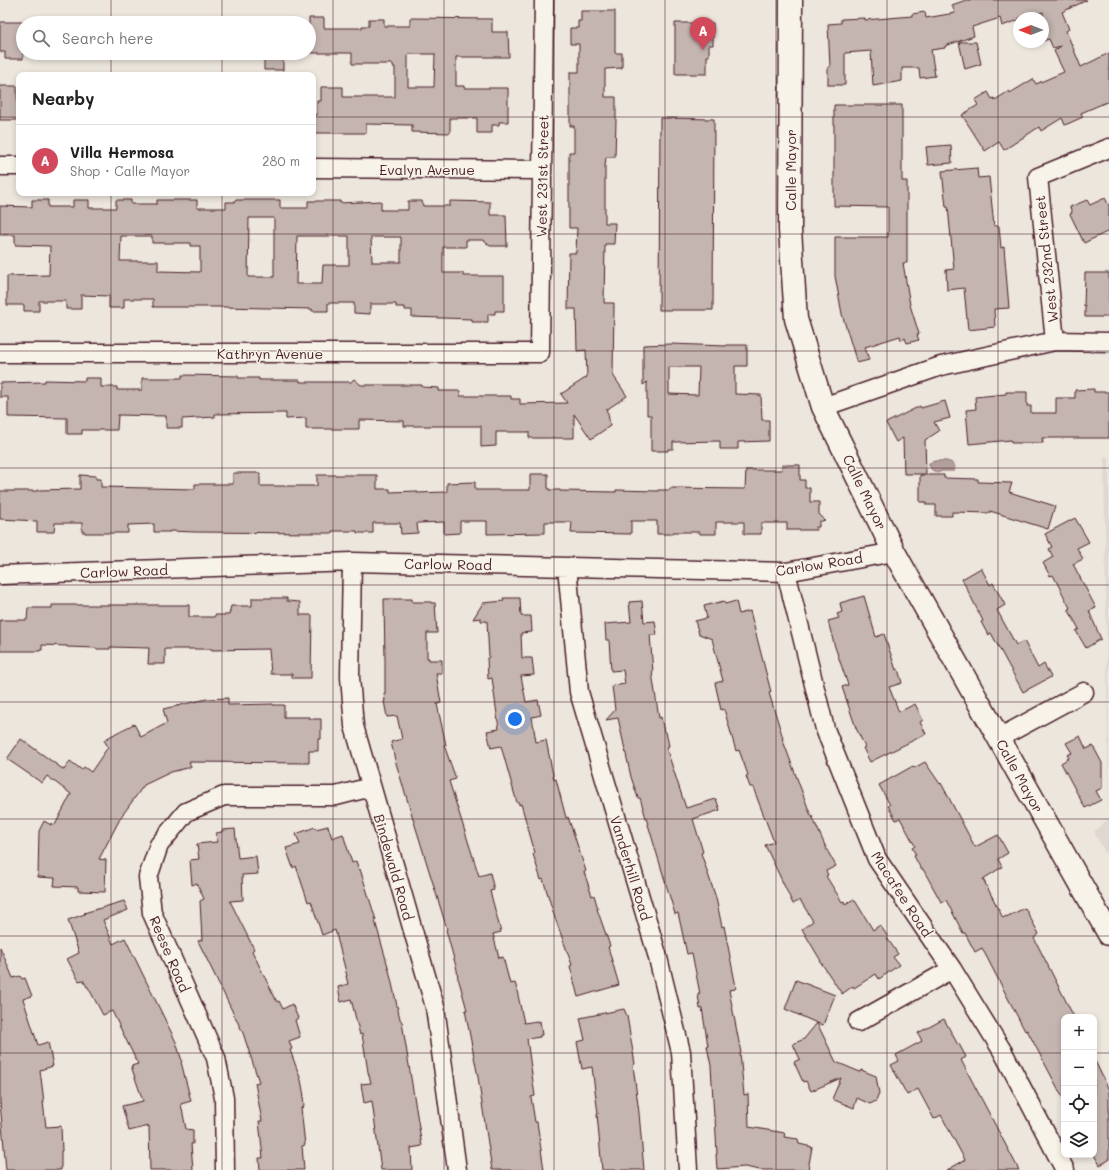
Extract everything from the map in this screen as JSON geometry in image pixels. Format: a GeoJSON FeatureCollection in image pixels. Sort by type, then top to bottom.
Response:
{"type":"FeatureCollection","features":[{"type":"Feature","properties":{"kind":"street","name":"West 231st Street"},"geometry":{"type":"LineString","coordinates":[[540,353],[544,0]]}},
{"type":"Feature","properties":{"kind":"street","name":"Calle Mayor"},"geometry":{"type":"LineString","coordinates":[[791,0],[790,230],[796,319],[823,407],[894,552],[1109,934]]}},
{"type":"Feature","properties":{"kind":"street","name":"West 232nd Street"},"geometry":{"type":"LineString","coordinates":[[1055,341],[1038,177],[1109,148]]}},
{"type":"Feature","properties":{"kind":"street"},"geometry":{"type":"LineString","coordinates":[[0,166],[16,166]]}},
{"type":"Feature","properties":{"kind":"street","name":"Evalyn Avenue"},"geometry":{"type":"LineString","coordinates":[[316,168],[542,170]]}},
{"type":"Feature","properties":{"kind":"street"},"geometry":{"type":"LineString","coordinates":[[823,407],[941,366],[1055,341],[1109,342]]}},
{"type":"Feature","properties":{"kind":"street","name":"Kathryn Avenue"},"geometry":{"type":"LineString","coordinates":[[0,353],[540,353]]}},
{"type":"Feature","properties":{"kind":"street","name":"Carlow Road"},"geometry":{"type":"LineString","coordinates":[[0,575],[352,562],[786,572],[894,552]]}},
{"type":"Feature","properties":{"kind":"street","name":"Bindewald Road"},"geometry":{"type":"LineString","coordinates":[[352,562],[350,677],[354,726],[435,1007],[457,1170]]}},
{"type":"Feature","properties":{"kind":"street","name":"Vanderhill Road"},"geometry":{"type":"LineString","coordinates":[[567,567],[579,692],[657,954],[681,1052],[688,1170]]}},
{"type":"Feature","properties":{"kind":"street","name":"Macafee Road"},"geometry":{"type":"LineString","coordinates":[[786,572],[825,729],[877,858],[952,969],[1003,1052],[1065,1170]]}},
{"type":"Feature","properties":{"kind":"street"},"geometry":{"type":"LineString","coordinates":[[999,738],[1084,692]]}},
{"type":"Feature","properties":{"kind":"street","name":"Reese Road"},"geometry":{"type":"LineString","coordinates":[[225,1170],[224,1098],[216,1058],[152,913],[148,877],[159,845],[186,812],[224,796],[336,796],[371,786]]}},
{"type":"Feature","properties":{"kind":"street"},"geometry":{"type":"LineString","coordinates":[[858,1022],[952,969]]}},
{"type":"Feature","properties":{"kind":"shaded area"},"geometry":{"type":"Polygon","coordinates":[[[1104,458],[1109,458],[1109,818],[1104,458]]]}},
{"type":"Feature","properties":{"kind":"shaded area"},"geometry":{"type":"Polygon","coordinates":[[[935,461],[946,461],[953,464],[955,467],[954,471],[942,471],[937,473],[931,469],[929,465],[929,463],[935,461]]]}},
{"type":"Feature","properties":{"kind":"shaded area"},"geometry":{"type":"Polygon","coordinates":[[[1109,818],[1109,859],[1094,832],[1109,818]]]}},
{"type":"Feature","properties":{"kind":"building"},"geometry":{"type":"Polygon","coordinates":[[[966,0],[1087,0],[1062,12],[1069,29],[1066,31],[1081,67],[1109,53],[1109,101],[1081,113],[1083,117],[1065,125],[1062,118],[1041,131],[1039,127],[1004,150],[999,142],[985,151],[962,115],[978,105],[975,100],[988,92],[992,99],[994,98],[995,100],[1033,79],[1036,84],[1064,72],[1054,51],[1061,46],[1053,48],[1049,39],[1049,12],[1013,12],[1013,22],[1002,26],[1000,18],[972,27],[974,36],[945,46],[945,48],[931,50],[935,76],[920,78],[919,68],[902,68],[902,81],[873,86],[871,51],[845,53],[845,85],[828,85],[828,67],[830,67],[828,24],[841,23],[841,19],[865,18],[865,20],[912,16],[912,14],[925,12],[926,18],[955,13],[952,5],[966,0]]]}},
{"type":"Feature","properties":{"kind":"building"},"geometry":{"type":"Polygon","coordinates":[[[581,11],[615,11],[615,53],[622,53],[622,68],[605,69],[605,97],[616,97],[616,120],[615,157],[606,157],[605,167],[605,223],[615,223],[614,244],[605,244],[604,303],[614,303],[613,375],[627,396],[606,410],[608,413],[610,426],[591,439],[574,414],[574,438],[529,438],[529,432],[496,432],[496,446],[481,447],[481,426],[404,426],[404,421],[359,420],[359,429],[306,429],[306,418],[286,419],[286,413],[215,414],[215,417],[182,419],[182,428],[166,428],[166,416],[118,415],[117,430],[82,430],[82,434],[67,434],[67,418],[8,417],[8,397],[0,397],[0,383],[45,382],[45,380],[85,381],[85,378],[101,378],[101,387],[117,387],[117,390],[142,390],[142,378],[182,378],[182,375],[238,376],[238,378],[259,378],[259,380],[300,380],[300,382],[351,382],[354,379],[361,385],[422,385],[422,387],[439,388],[439,391],[460,391],[460,396],[511,396],[511,399],[520,399],[520,404],[567,403],[561,394],[587,377],[586,350],[577,351],[576,309],[568,309],[569,253],[576,253],[577,228],[569,228],[569,152],[574,152],[574,126],[570,126],[570,72],[579,72],[579,44],[570,44],[570,28],[578,28],[578,21],[581,21],[581,11]]]}},
{"type":"Feature","properties":{"kind":"building"},"geometry":{"type":"Polygon","coordinates":[[[316,18],[324,18],[324,28],[362,28],[362,26],[369,26],[369,19],[384,19],[384,26],[410,26],[410,18],[492,19],[492,32],[508,32],[509,57],[456,57],[456,86],[464,86],[464,88],[508,88],[508,122],[499,122],[499,125],[492,125],[492,133],[477,133],[477,118],[450,118],[450,133],[412,132],[412,125],[366,124],[366,133],[316,133],[317,101],[321,101],[321,87],[343,87],[343,97],[395,97],[395,67],[393,67],[393,64],[352,64],[352,53],[316,53],[316,18]],[[408,54],[408,87],[434,87],[435,54],[408,54]]]}},
{"type":"Feature","properties":{"kind":"building"},"geometry":{"type":"Polygon","coordinates":[[[0,22],[16,22],[16,59],[5,59],[5,52],[0,52],[0,22]]]}},
{"type":"Feature","properties":{"kind":"building"},"geometry":{"type":"Polygon","coordinates":[[[675,23],[713,23],[713,45],[709,45],[709,56],[707,56],[707,74],[675,74],[675,23]]]}},
{"type":"Feature","properties":{"kind":"building"},"geometry":{"type":"Polygon","coordinates":[[[959,42],[976,42],[981,64],[965,69],[959,42]]]}},
{"type":"Feature","properties":{"kind":"building"},"geometry":{"type":"Polygon","coordinates":[[[264,60],[283,60],[283,70],[264,70],[264,60]]]}},
{"type":"Feature","properties":{"kind":"building"},"geometry":{"type":"Polygon","coordinates":[[[0,86],[16,86],[16,120],[0,120],[0,86]]]}},
{"type":"Feature","properties":{"kind":"building"},"geometry":{"type":"Polygon","coordinates":[[[834,105],[902,105],[902,181],[907,181],[907,263],[903,263],[910,305],[919,334],[917,335],[919,340],[907,343],[905,338],[901,340],[900,336],[865,347],[869,360],[857,363],[842,314],[835,276],[835,237],[888,237],[888,207],[834,206],[834,105]]]}},
{"type":"Feature","properties":{"kind":"building"},"geometry":{"type":"Polygon","coordinates":[[[660,118],[714,119],[713,310],[659,310],[660,118]]]}},
{"type":"Feature","properties":{"kind":"building"},"geometry":{"type":"Polygon","coordinates":[[[951,145],[952,163],[928,165],[926,147],[951,145]]]}},
{"type":"Feature","properties":{"kind":"building"},"geometry":{"type":"Polygon","coordinates":[[[977,168],[978,178],[989,177],[994,226],[999,226],[1001,248],[1004,247],[1009,308],[994,309],[995,327],[968,330],[964,288],[947,290],[946,270],[954,269],[948,207],[946,207],[942,171],[977,168]]]}},
{"type":"Feature","properties":{"kind":"building"},"geometry":{"type":"Polygon","coordinates":[[[1105,198],[1109,206],[1109,231],[1084,243],[1070,214],[1072,213],[1070,207],[1087,200],[1090,205],[1105,198]]]}},
{"type":"Feature","properties":{"kind":"building"},"geometry":{"type":"Polygon","coordinates":[[[32,200],[48,200],[48,207],[73,207],[73,200],[89,200],[89,208],[116,208],[116,200],[131,200],[131,204],[157,204],[157,200],[197,200],[197,208],[226,208],[226,202],[235,202],[235,200],[280,200],[280,208],[308,208],[308,201],[340,201],[340,203],[381,201],[381,210],[408,210],[408,201],[422,201],[423,206],[450,206],[450,201],[490,202],[490,215],[506,215],[507,246],[490,246],[483,240],[466,240],[466,247],[443,247],[443,273],[463,273],[463,276],[504,276],[504,311],[495,311],[495,314],[488,314],[488,322],[472,322],[472,319],[412,317],[412,310],[405,310],[405,307],[396,307],[396,304],[370,304],[370,314],[354,313],[354,303],[328,303],[328,311],[312,311],[312,309],[153,307],[153,299],[124,299],[124,308],[109,308],[109,296],[81,295],[81,309],[66,309],[66,301],[39,301],[39,311],[24,311],[24,305],[7,305],[7,276],[49,275],[50,246],[15,245],[15,235],[0,235],[0,206],[32,207],[32,200]],[[249,218],[248,277],[274,277],[274,218],[249,218]],[[121,236],[120,261],[158,261],[158,271],[200,272],[200,246],[191,246],[191,243],[152,243],[152,236],[121,236]],[[297,236],[296,284],[322,284],[323,265],[349,265],[349,236],[297,236]],[[371,237],[372,262],[401,262],[401,237],[371,237]]]}},
{"type":"Feature","properties":{"kind":"building"},"geometry":{"type":"Polygon","coordinates":[[[1085,273],[1109,273],[1109,317],[1085,317],[1085,273]]]}},
{"type":"Feature","properties":{"kind":"building"},"geometry":{"type":"Polygon","coordinates":[[[643,345],[747,345],[747,366],[735,366],[735,394],[761,395],[762,420],[769,420],[769,441],[738,442],[738,449],[720,449],[720,441],[673,442],[673,449],[668,449],[668,451],[651,451],[651,415],[647,415],[647,382],[643,385],[643,345]],[[669,367],[669,394],[698,395],[699,367],[669,367]]]}},
{"type":"Feature","properties":{"kind":"building"},"geometry":{"type":"Polygon","coordinates":[[[1094,389],[1094,392],[1109,392],[1109,438],[1042,438],[1043,443],[1011,443],[1011,440],[969,444],[966,410],[976,409],[975,397],[1006,394],[1006,392],[1027,392],[1027,406],[1031,406],[1031,413],[1056,413],[1056,398],[1075,398],[1075,390],[1094,389]]]}},
{"type":"Feature","properties":{"kind":"building"},"geometry":{"type":"Polygon","coordinates":[[[945,401],[950,418],[934,422],[939,431],[925,440],[926,474],[904,474],[903,438],[896,442],[886,423],[920,406],[921,408],[945,401]]]}},
{"type":"Feature","properties":{"kind":"building"},"geometry":{"type":"Polygon","coordinates":[[[782,465],[800,465],[800,480],[805,480],[805,488],[810,488],[810,502],[819,502],[819,514],[825,520],[819,522],[819,527],[816,527],[816,530],[787,530],[787,523],[761,523],[761,534],[744,534],[744,522],[716,522],[716,534],[700,534],[700,532],[673,532],[673,534],[657,534],[657,521],[631,521],[631,534],[571,533],[572,522],[545,522],[545,533],[487,534],[487,521],[460,521],[460,533],[444,534],[444,522],[417,523],[418,533],[401,534],[400,523],[373,523],[373,533],[357,533],[357,531],[332,531],[332,533],[154,532],[154,524],[128,525],[128,533],[85,533],[82,532],[82,523],[55,523],[54,532],[37,532],[37,521],[0,519],[0,491],[80,489],[80,475],[96,476],[96,479],[101,479],[101,487],[195,489],[195,484],[233,484],[233,473],[260,473],[260,486],[317,486],[317,475],[377,475],[377,489],[390,489],[390,492],[417,491],[417,493],[445,492],[447,491],[447,483],[475,482],[475,490],[530,490],[530,474],[548,474],[549,490],[616,492],[616,490],[658,491],[670,490],[670,488],[745,489],[746,470],[782,470],[782,465]]]}},
{"type":"Feature","properties":{"kind":"building"},"geometry":{"type":"Polygon","coordinates":[[[920,475],[944,475],[944,478],[978,479],[978,482],[1012,483],[1009,492],[1055,506],[1048,529],[990,511],[990,513],[952,512],[952,516],[936,516],[936,505],[926,505],[926,502],[920,502],[920,475]]]}},
{"type":"Feature","properties":{"kind":"building"},"geometry":{"type":"Polygon","coordinates":[[[1075,518],[1089,542],[1077,548],[1083,559],[1073,564],[1096,608],[1089,611],[1101,639],[1086,648],[1076,631],[1079,629],[1068,609],[1070,608],[1053,575],[1050,576],[1043,563],[1053,557],[1049,549],[1052,547],[1045,534],[1075,518]]]}},
{"type":"Feature","properties":{"kind":"building"},"geometry":{"type":"Polygon","coordinates":[[[981,568],[990,585],[993,583],[1005,605],[997,610],[1016,645],[1024,641],[1038,668],[1044,664],[1051,677],[1023,692],[991,633],[988,635],[981,622],[983,621],[962,579],[981,568]]]}},
{"type":"Feature","properties":{"kind":"building"},"geometry":{"type":"Polygon","coordinates":[[[864,596],[876,637],[884,634],[896,670],[898,669],[902,683],[889,687],[899,712],[915,704],[923,720],[920,722],[926,734],[870,762],[863,748],[865,747],[856,728],[842,687],[848,685],[828,621],[839,618],[837,614],[842,612],[840,603],[864,596]]]}},
{"type":"Feature","properties":{"kind":"building"},"geometry":{"type":"Polygon","coordinates":[[[252,598],[287,598],[287,601],[300,602],[300,615],[312,615],[311,678],[292,678],[292,674],[271,674],[269,649],[165,649],[165,664],[148,664],[149,648],[110,647],[110,649],[96,649],[42,645],[42,650],[40,651],[0,651],[0,620],[27,620],[28,608],[52,608],[52,605],[189,605],[189,617],[214,617],[215,615],[229,615],[231,606],[252,606],[252,598]]]}},
{"type":"Feature","properties":{"kind":"building"},"geometry":{"type":"Polygon","coordinates":[[[503,598],[520,598],[521,616],[531,616],[532,632],[521,633],[522,658],[532,658],[534,675],[521,676],[526,702],[538,700],[541,715],[532,717],[536,742],[546,740],[554,780],[556,779],[566,818],[568,817],[586,871],[584,872],[592,896],[594,895],[597,909],[610,946],[608,947],[619,985],[578,997],[570,966],[572,965],[543,879],[541,880],[521,804],[519,805],[519,803],[517,803],[501,746],[491,748],[487,731],[499,729],[492,678],[488,679],[487,658],[489,657],[487,621],[481,621],[481,618],[473,619],[483,603],[504,601],[503,598]]]}},
{"type":"Feature","properties":{"kind":"building"},"geometry":{"type":"Polygon","coordinates":[[[384,599],[412,599],[412,602],[435,603],[437,633],[427,633],[427,658],[429,658],[429,660],[442,660],[442,673],[436,673],[441,703],[437,704],[446,745],[444,745],[456,779],[449,781],[479,876],[490,873],[494,890],[490,891],[501,932],[493,934],[499,958],[503,957],[510,984],[515,983],[524,1023],[540,1021],[542,1035],[540,1035],[540,1037],[527,1039],[535,1096],[531,1097],[535,1122],[537,1122],[544,1170],[492,1170],[478,1077],[465,1010],[467,1010],[458,979],[447,929],[395,760],[391,742],[402,739],[397,716],[387,717],[384,701],[384,599]]]}},
{"type":"Feature","properties":{"kind":"building"},"geometry":{"type":"Polygon","coordinates":[[[642,601],[644,622],[655,621],[657,635],[650,635],[652,673],[659,718],[661,717],[664,732],[666,732],[669,746],[666,747],[686,808],[716,799],[720,810],[693,819],[703,852],[701,853],[716,898],[722,927],[724,926],[736,987],[735,989],[729,990],[741,1053],[744,1095],[748,1094],[749,1127],[785,1133],[784,1137],[798,1139],[799,1144],[812,1147],[808,1170],[760,1170],[745,1167],[717,1169],[711,1066],[702,1008],[700,1009],[698,994],[700,994],[692,953],[687,954],[678,913],[675,914],[640,798],[638,798],[631,777],[618,718],[606,720],[615,710],[612,686],[625,684],[623,670],[611,671],[609,640],[606,640],[605,624],[631,622],[629,602],[642,601]]]}},
{"type":"Feature","properties":{"kind":"building"},"geometry":{"type":"Polygon","coordinates":[[[724,601],[725,604],[736,601],[739,614],[750,611],[771,692],[769,693],[782,738],[811,816],[836,866],[826,871],[828,875],[826,876],[842,902],[844,901],[845,904],[854,899],[873,930],[880,925],[898,954],[893,957],[899,965],[879,979],[876,974],[854,988],[853,986],[842,994],[820,961],[802,929],[813,921],[800,900],[793,904],[765,845],[774,842],[753,787],[750,787],[746,776],[748,775],[739,750],[736,751],[724,709],[721,710],[715,683],[723,681],[712,639],[699,634],[695,621],[707,618],[704,606],[724,601]]]}},
{"type":"Feature","properties":{"kind":"building"},"geometry":{"type":"Polygon","coordinates":[[[228,698],[228,705],[284,705],[284,717],[310,717],[310,719],[321,719],[321,739],[318,739],[318,751],[309,751],[309,763],[189,762],[191,767],[171,772],[144,785],[121,817],[99,859],[106,860],[105,892],[78,891],[78,887],[54,886],[55,878],[38,877],[39,831],[44,821],[51,825],[51,823],[55,825],[71,794],[47,776],[42,783],[7,759],[21,739],[64,770],[70,761],[82,770],[84,767],[91,772],[108,747],[104,740],[118,732],[134,724],[141,737],[167,723],[163,709],[207,699],[228,698]]]}},
{"type":"Feature","properties":{"kind":"building"},"geometry":{"type":"Polygon","coordinates":[[[1080,736],[1086,749],[1093,746],[1102,763],[1102,788],[1096,791],[1101,800],[1085,808],[1061,763],[1069,758],[1067,755],[1072,753],[1066,743],[1080,736]]]}},
{"type":"Feature","properties":{"kind":"building"},"geometry":{"type":"Polygon","coordinates":[[[925,762],[940,784],[941,783],[975,847],[998,835],[1008,853],[998,859],[1002,867],[983,879],[1003,918],[1025,908],[1039,934],[1034,938],[1072,1014],[1061,1014],[1061,1094],[1027,1030],[1025,1031],[982,948],[975,952],[965,933],[963,933],[946,900],[941,902],[914,856],[916,855],[912,848],[915,846],[900,818],[896,820],[888,806],[890,805],[879,785],[913,766],[914,768],[925,762]]]}},
{"type":"Feature","properties":{"kind":"building"},"geometry":{"type":"Polygon","coordinates":[[[328,826],[332,838],[343,834],[352,863],[356,861],[359,870],[360,869],[376,920],[375,921],[402,1022],[422,1146],[411,1148],[412,1170],[381,1170],[372,1101],[364,1103],[361,1084],[371,1083],[362,1034],[360,1035],[351,999],[341,1002],[338,987],[348,984],[335,930],[322,935],[311,901],[308,902],[296,866],[293,868],[286,848],[300,844],[296,834],[315,827],[316,829],[328,826]]]}},
{"type":"Feature","properties":{"kind":"building"},"geometry":{"type":"Polygon","coordinates":[[[235,829],[238,858],[256,856],[258,874],[242,875],[243,900],[230,901],[254,949],[252,951],[277,1002],[279,1001],[283,1009],[292,1004],[298,1018],[295,1020],[300,1037],[289,1041],[292,1049],[290,1050],[301,1080],[304,1096],[304,1107],[301,1108],[305,1145],[302,1146],[304,1170],[260,1170],[259,1158],[263,1158],[259,1121],[262,1121],[255,1083],[259,1082],[243,1033],[198,941],[202,940],[200,901],[204,899],[197,883],[192,885],[190,860],[199,859],[197,844],[217,842],[216,833],[222,832],[222,830],[235,829]]]}},
{"type":"Feature","properties":{"kind":"building"},"geometry":{"type":"Polygon","coordinates":[[[124,901],[128,910],[103,920],[113,944],[125,938],[176,1042],[191,1101],[181,1104],[186,1129],[193,1130],[193,1144],[191,1144],[193,1170],[150,1170],[149,1126],[129,1131],[122,1106],[143,1101],[131,1066],[138,1064],[112,1011],[103,1015],[88,987],[83,980],[79,981],[67,959],[79,953],[68,920],[85,914],[84,913],[124,901]]]}},
{"type":"Feature","properties":{"kind":"building"},"geometry":{"type":"Polygon","coordinates":[[[0,947],[13,978],[20,976],[22,979],[25,978],[32,996],[23,999],[38,1045],[48,1042],[53,1066],[40,1070],[43,1102],[46,1127],[61,1126],[61,1170],[6,1170],[0,1103],[0,947]]]}},
{"type":"Feature","properties":{"kind":"building"},"geometry":{"type":"Polygon","coordinates":[[[796,980],[835,995],[823,1025],[785,1009],[796,980]]]}},
{"type":"Feature","properties":{"kind":"building"},"geometry":{"type":"Polygon","coordinates":[[[624,1009],[627,1016],[635,1064],[633,1065],[644,1170],[602,1170],[598,1114],[592,1067],[582,1069],[577,1042],[585,1040],[580,1018],[624,1009]]]}},
{"type":"Feature","properties":{"kind":"building"},"geometry":{"type":"Polygon","coordinates":[[[944,1019],[966,1057],[961,1060],[1019,1170],[947,1170],[965,1160],[941,1115],[934,1119],[918,1089],[907,1095],[891,1065],[899,1061],[896,1055],[922,1041],[918,1033],[944,1019]]]}},
{"type":"Feature","properties":{"kind":"building"},"geometry":{"type":"Polygon","coordinates":[[[817,1023],[836,1062],[860,1072],[861,1070],[876,1076],[879,1094],[876,1101],[870,1104],[857,1098],[854,1108],[832,1099],[841,1078],[811,1091],[806,1081],[803,1082],[794,1062],[800,1059],[793,1044],[804,1039],[817,1023]]]}},
{"type":"Feature","properties":{"kind":"building"},"geometry":{"type":"Polygon","coordinates":[[[1097,1065],[1109,1090],[1109,1160],[1100,1165],[1096,1158],[1097,1065]]]}},
{"type":"Feature","properties":{"kind":"place","name":"Villa Hermosa"},"geometry":{"type":"Point","coordinates":[703,50]}}]}
